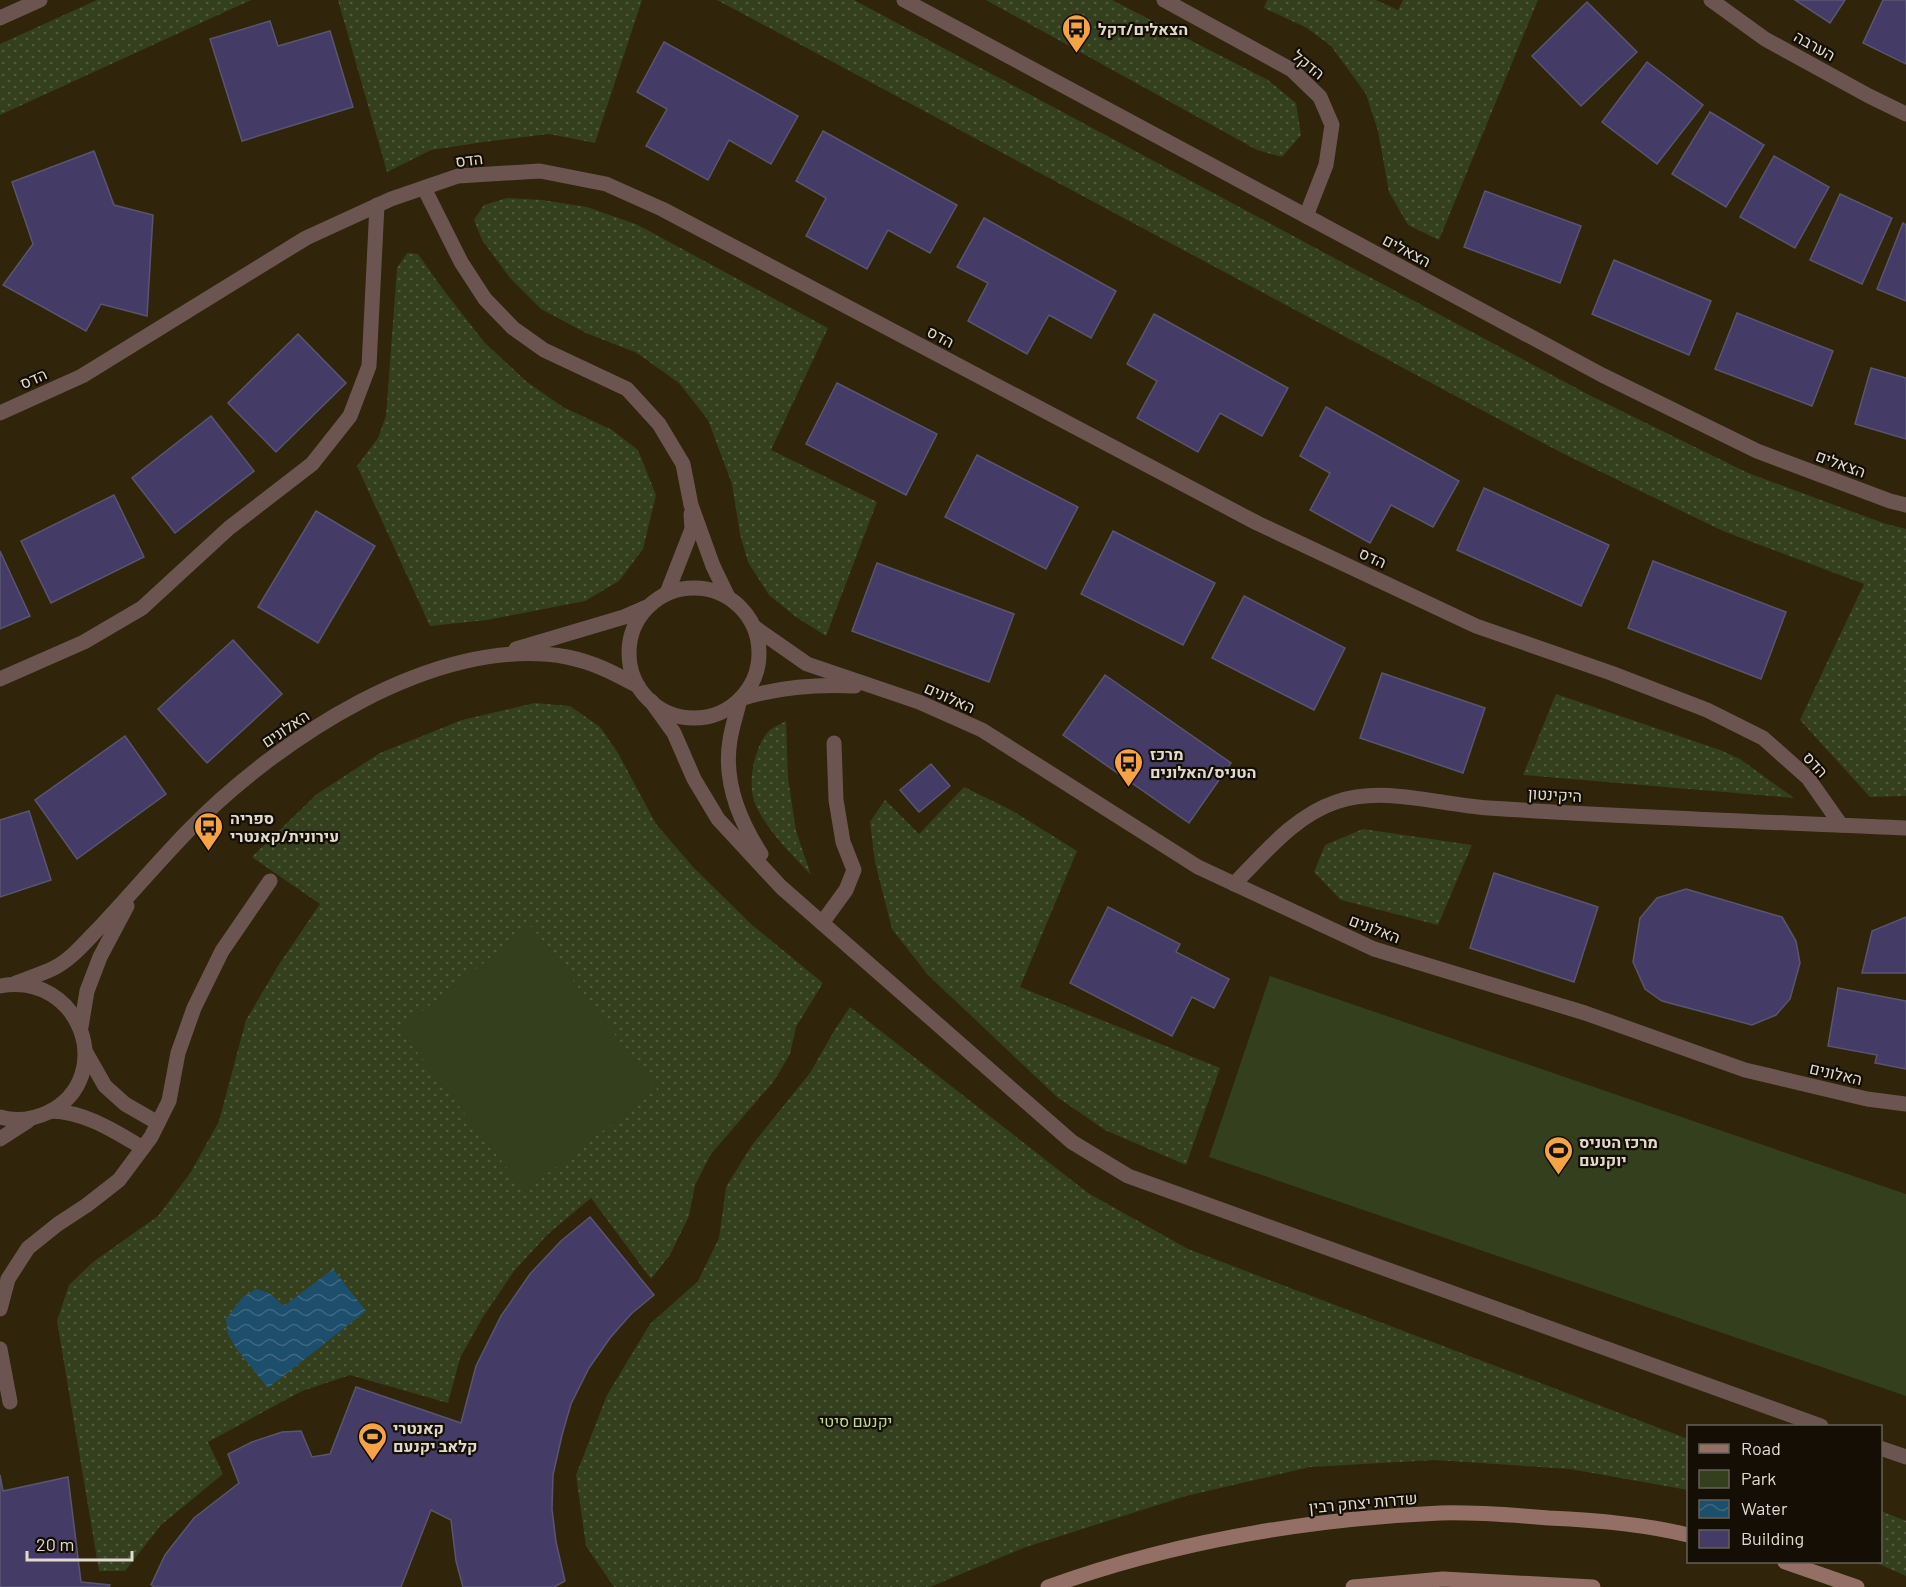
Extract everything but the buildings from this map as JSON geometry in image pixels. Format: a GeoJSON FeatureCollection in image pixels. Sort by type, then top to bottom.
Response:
{"type":"FeatureCollection","features":[{"type":"Feature","properties":{"kind":"main road","name":"שדרות יצחק רבין"},"geometry":{"type":"LineString","coordinates":[[1048,1587],[1101,1568],[1267,1530],[1441,1513],[1595,1521],[1687,1535]]}},
{"type":"Feature","properties":{"kind":"main road"},"geometry":{"type":"LineString","coordinates":[[1788,1563],[1857,1587]]}},
{"type":"Feature","properties":{"kind":"main road"},"geometry":{"type":"LineString","coordinates":[[1353,1587],[1443,1579],[1593,1587]]}},
{"type":"Feature","properties":{"kind":"street"},"geometry":{"type":"LineString","coordinates":[[0,18],[40,0]]}},
{"type":"Feature","properties":{"kind":"street","name":"הצאלים"},"geometry":{"type":"LineString","coordinates":[[904,0],[1602,375],[1757,451],[1906,505]]}},
{"type":"Feature","properties":{"kind":"street","name":"הדקל"},"geometry":{"type":"LineString","coordinates":[[1164,0],[1292,70],[1320,97],[1332,125],[1326,165],[1306,216]]}},
{"type":"Feature","properties":{"kind":"street","name":"הערבה"},"geometry":{"type":"LineString","coordinates":[[1711,0],[1765,39],[1906,114]]}},
{"type":"Feature","properties":{"kind":"street","name":"הדס"},"geometry":{"type":"LineString","coordinates":[[0,413],[82,376],[306,238],[377,205],[458,176],[540,171],[606,184],[662,209],[1257,523],[1476,626],[1611,673],[1707,710],[1763,738],[1808,778],[1841,825]]}},
{"type":"Feature","properties":{"kind":"street"},"geometry":{"type":"LineString","coordinates":[[424,188],[461,262],[485,299],[513,328],[544,350],[627,389],[659,423],[682,464],[691,505],[712,566],[728,597]]}},
{"type":"Feature","properties":{"kind":"street"},"geometry":{"type":"LineString","coordinates":[[0,679],[84,642],[142,608],[230,528],[312,464],[338,432],[350,416],[369,366],[377,205]]}},
{"type":"Feature","properties":{"kind":"street"},"geometry":{"type":"LineString","coordinates":[[667,593],[692,529],[691,505]]}},
{"type":"Feature","properties":{"kind":"street"},"geometry":{"type":"LineString","coordinates":[[651,701],[667,712],[686,717],[706,717],[724,711],[740,699],[752,683],[758,665],[759,646],[754,627],[743,610],[728,597],[710,590],[688,588],[667,593],[649,605],[636,623],[629,644],[630,665],[638,686],[674,733],[694,779],[718,819],[782,887],[1072,1142],[1128,1176],[1818,1425]]}},
{"type":"Feature","properties":{"kind":"street","name":"האלונים"},"geometry":{"type":"LineString","coordinates":[[490,657],[624,617],[649,605]]}},
{"type":"Feature","properties":{"kind":"street","name":"האלונים"},"geometry":{"type":"LineString","coordinates":[[754,627],[807,664],[919,702],[982,730],[1198,867],[1374,949],[1585,1014],[1745,1070],[1867,1099],[1906,1104]]}},
{"type":"Feature","properties":{"kind":"street","name":"האלונים"},"geometry":{"type":"LineString","coordinates":[[8,985],[55,968],[77,951],[225,794],[328,721],[388,687],[431,671],[479,658],[526,654],[566,657],[601,666],[638,686]]}},
{"type":"Feature","properties":{"kind":"street","name":"האלונים"},"geometry":{"type":"LineString","coordinates":[[740,699],[767,691],[797,687],[826,685],[873,687]]}},
{"type":"Feature","properties":{"kind":"street"},"geometry":{"type":"LineString","coordinates":[[740,699],[729,741],[728,781],[746,831],[782,887]]}},
{"type":"Feature","properties":{"kind":"street"},"geometry":{"type":"LineString","coordinates":[[822,922],[846,890],[854,870],[841,832],[836,800],[834,743]]}},
{"type":"Feature","properties":{"kind":"street","name":"היקינטון"},"geometry":{"type":"LineString","coordinates":[[1234,884],[1279,838],[1307,816],[1336,802],[1376,795],[1479,808],[1906,828]]}},
{"type":"Feature","properties":{"kind":"street"},"geometry":{"type":"LineString","coordinates":[[0,1309],[8,1279],[28,1248],[119,1180],[143,1148],[169,1101],[178,1053],[194,1008],[222,951],[270,881]]}},
{"type":"Feature","properties":{"kind":"street","name":"האלונים"},"geometry":{"type":"LineString","coordinates":[[81,1027],[87,991],[100,957],[136,888]]}},
{"type":"Feature","properties":{"kind":"street"},"geometry":{"type":"LineString","coordinates":[[0,1117],[14,1121],[38,1118],[59,1107],[71,1095],[82,1074],[85,1051],[81,1027],[60,999],[39,987],[8,985]]}},
{"type":"Feature","properties":{"kind":"street"},"geometry":{"type":"LineString","coordinates":[[85,1051],[105,1086],[125,1104],[158,1123]]}},
{"type":"Feature","properties":{"kind":"street"},"geometry":{"type":"LineString","coordinates":[[51,1111],[69,1112],[85,1117],[143,1148]]}},
{"type":"Feature","properties":{"kind":"street"},"geometry":{"type":"LineString","coordinates":[[0,1139],[30,1119]]}},
{"type":"Feature","properties":{"kind":"street"},"geometry":{"type":"LineString","coordinates":[[0,1349],[10,1402]]}},
{"type":"Feature","properties":{"kind":"street"},"geometry":{"type":"LineString","coordinates":[[1882,1448],[1906,1457]]}},
{"type":"Feature","properties":{"kind":"green space"},"geometry":{"type":"Polygon","coordinates":[[[97,0],[251,0],[0,115],[0,44],[97,0]]]}},
{"type":"Feature","properties":{"kind":"green space"},"geometry":{"type":"Polygon","coordinates":[[[338,0],[642,0],[595,143],[549,134],[484,142],[431,150],[387,172],[338,0]]]}},
{"type":"Feature","properties":{"kind":"green space"},"geometry":{"type":"Polygon","coordinates":[[[717,0],[854,0],[1591,396],[1748,473],[1883,523],[1906,529],[1906,796],[1870,797],[1800,720],[1864,584],[1723,531],[1562,453],[717,0]]]}},
{"type":"Feature","properties":{"kind":"green space"},"geometry":{"type":"Polygon","coordinates":[[[986,0],[1112,0],[1268,80],[1296,103],[1301,135],[1282,157],[1257,150],[986,0]]]}},
{"type":"Feature","properties":{"kind":"green space"},"geometry":{"type":"Polygon","coordinates":[[[1267,0],[1376,0],[1398,10],[1403,0],[1538,0],[1439,240],[1408,225],[1389,192],[1378,131],[1366,94],[1331,46],[1307,28],[1264,8],[1267,0]]]}},
{"type":"Feature","properties":{"kind":"green space"},"geometry":{"type":"Polygon","coordinates":[[[507,198],[542,200],[587,207],[638,225],[828,328],[771,450],[877,502],[826,636],[796,617],[769,595],[748,562],[740,534],[732,484],[708,420],[679,383],[637,353],[586,333],[541,309],[510,278],[482,240],[474,220],[484,205],[507,198]]]}},
{"type":"Feature","properties":{"kind":"green space"},"geometry":{"type":"Polygon","coordinates":[[[407,253],[418,254],[484,342],[527,382],[563,407],[612,430],[638,450],[656,495],[643,549],[619,581],[585,601],[487,620],[430,626],[357,466],[378,438],[386,416],[397,268],[407,253]]]}},
{"type":"Feature","properties":{"kind":"green space"},"geometry":{"type":"Polygon","coordinates":[[[1556,694],[1720,750],[1740,759],[1794,798],[1523,775],[1556,694]]]}},
{"type":"Feature","properties":{"kind":"green space"},"geometry":{"type":"Polygon","coordinates":[[[535,703],[570,706],[600,727],[618,753],[656,824],[694,868],[751,924],[823,983],[796,1027],[790,1054],[774,1081],[711,1154],[695,1185],[689,1216],[670,1255],[651,1279],[591,1198],[548,1234],[514,1271],[483,1317],[460,1358],[448,1403],[350,1375],[302,1391],[208,1442],[223,1474],[161,1525],[125,1571],[99,1571],[57,1321],[69,1285],[93,1262],[158,1216],[191,1172],[219,1121],[246,1020],[278,966],[320,904],[252,857],[317,794],[380,753],[462,720],[535,703]]]}},
{"type":"Feature","properties":{"kind":"green space"},"geometry":{"type":"Polygon","coordinates":[[[786,721],[788,778],[796,831],[811,875],[774,834],[761,816],[753,798],[753,767],[759,746],[769,731],[786,721]]]}},
{"type":"Feature","properties":{"kind":"green space"},"geometry":{"type":"Polygon","coordinates":[[[964,787],[1011,810],[1077,851],[1020,987],[1220,1068],[1186,1165],[1105,1130],[1057,1097],[928,975],[892,929],[875,862],[870,822],[885,800],[919,834],[964,787]]]}},
{"type":"Feature","properties":{"kind":"green space"},"geometry":{"type":"Polygon","coordinates":[[[1363,829],[1472,845],[1438,925],[1341,900],[1314,872],[1325,845],[1363,829]]]}},
{"type":"Feature","properties":{"kind":"green space"},"geometry":{"type":"Polygon","coordinates":[[[531,926],[657,1089],[525,1191],[399,1029],[531,926]]]}},
{"type":"Feature","properties":{"kind":"green space","name":"מרכז הטניס יוקנעם"},"geometry":{"type":"Polygon","coordinates":[[[1270,976],[1906,1194],[1906,1396],[1209,1157],[1270,976]]]}},
{"type":"Feature","properties":{"kind":"green space","name":"יקנעם סיטי"},"geometry":{"type":"Polygon","coordinates":[[[850,1007],[1088,1193],[1188,1249],[1687,1439],[1687,1490],[1570,1469],[1435,1460],[1310,1467],[1186,1496],[1026,1547],[930,1587],[614,1587],[586,1546],[576,1475],[607,1395],[650,1324],[698,1281],[719,1238],[726,1187],[752,1145],[810,1073],[850,1007]]]}},
{"type":"Feature","properties":{"kind":"green space"},"geometry":{"type":"Polygon","coordinates":[[[1882,1511],[1906,1521],[1906,1576],[1876,1563],[1882,1563],[1882,1511]]]}},
{"type":"Feature","properties":{"kind":"water"},"geometry":{"type":"Polygon","coordinates":[[[333,1269],[366,1311],[268,1388],[236,1348],[228,1334],[226,1319],[243,1297],[256,1289],[269,1293],[284,1306],[333,1269]]]}},
{"type":"Feature","properties":{"kind":"place","name":"הצאלים/דקל"},"geometry":{"type":"Point","coordinates":[1077,54]}},
{"type":"Feature","properties":{"kind":"place","name":"מרכז הטניס/האלונים"},"geometry":{"type":"Point","coordinates":[1129,788]}},
{"type":"Feature","properties":{"kind":"place","name":"ספריה עירונית/קאנטרי"},"geometry":{"type":"Point","coordinates":[209,852]}},
{"type":"Feature","properties":{"kind":"place","name":"מרכז הטניס יוקנעם"},"geometry":{"type":"Point","coordinates":[1558,1176]}},
{"type":"Feature","properties":{"kind":"place","name":"קאנטרי קלאב יקנעם"},"geometry":{"type":"Point","coordinates":[372,1462]}}]}
